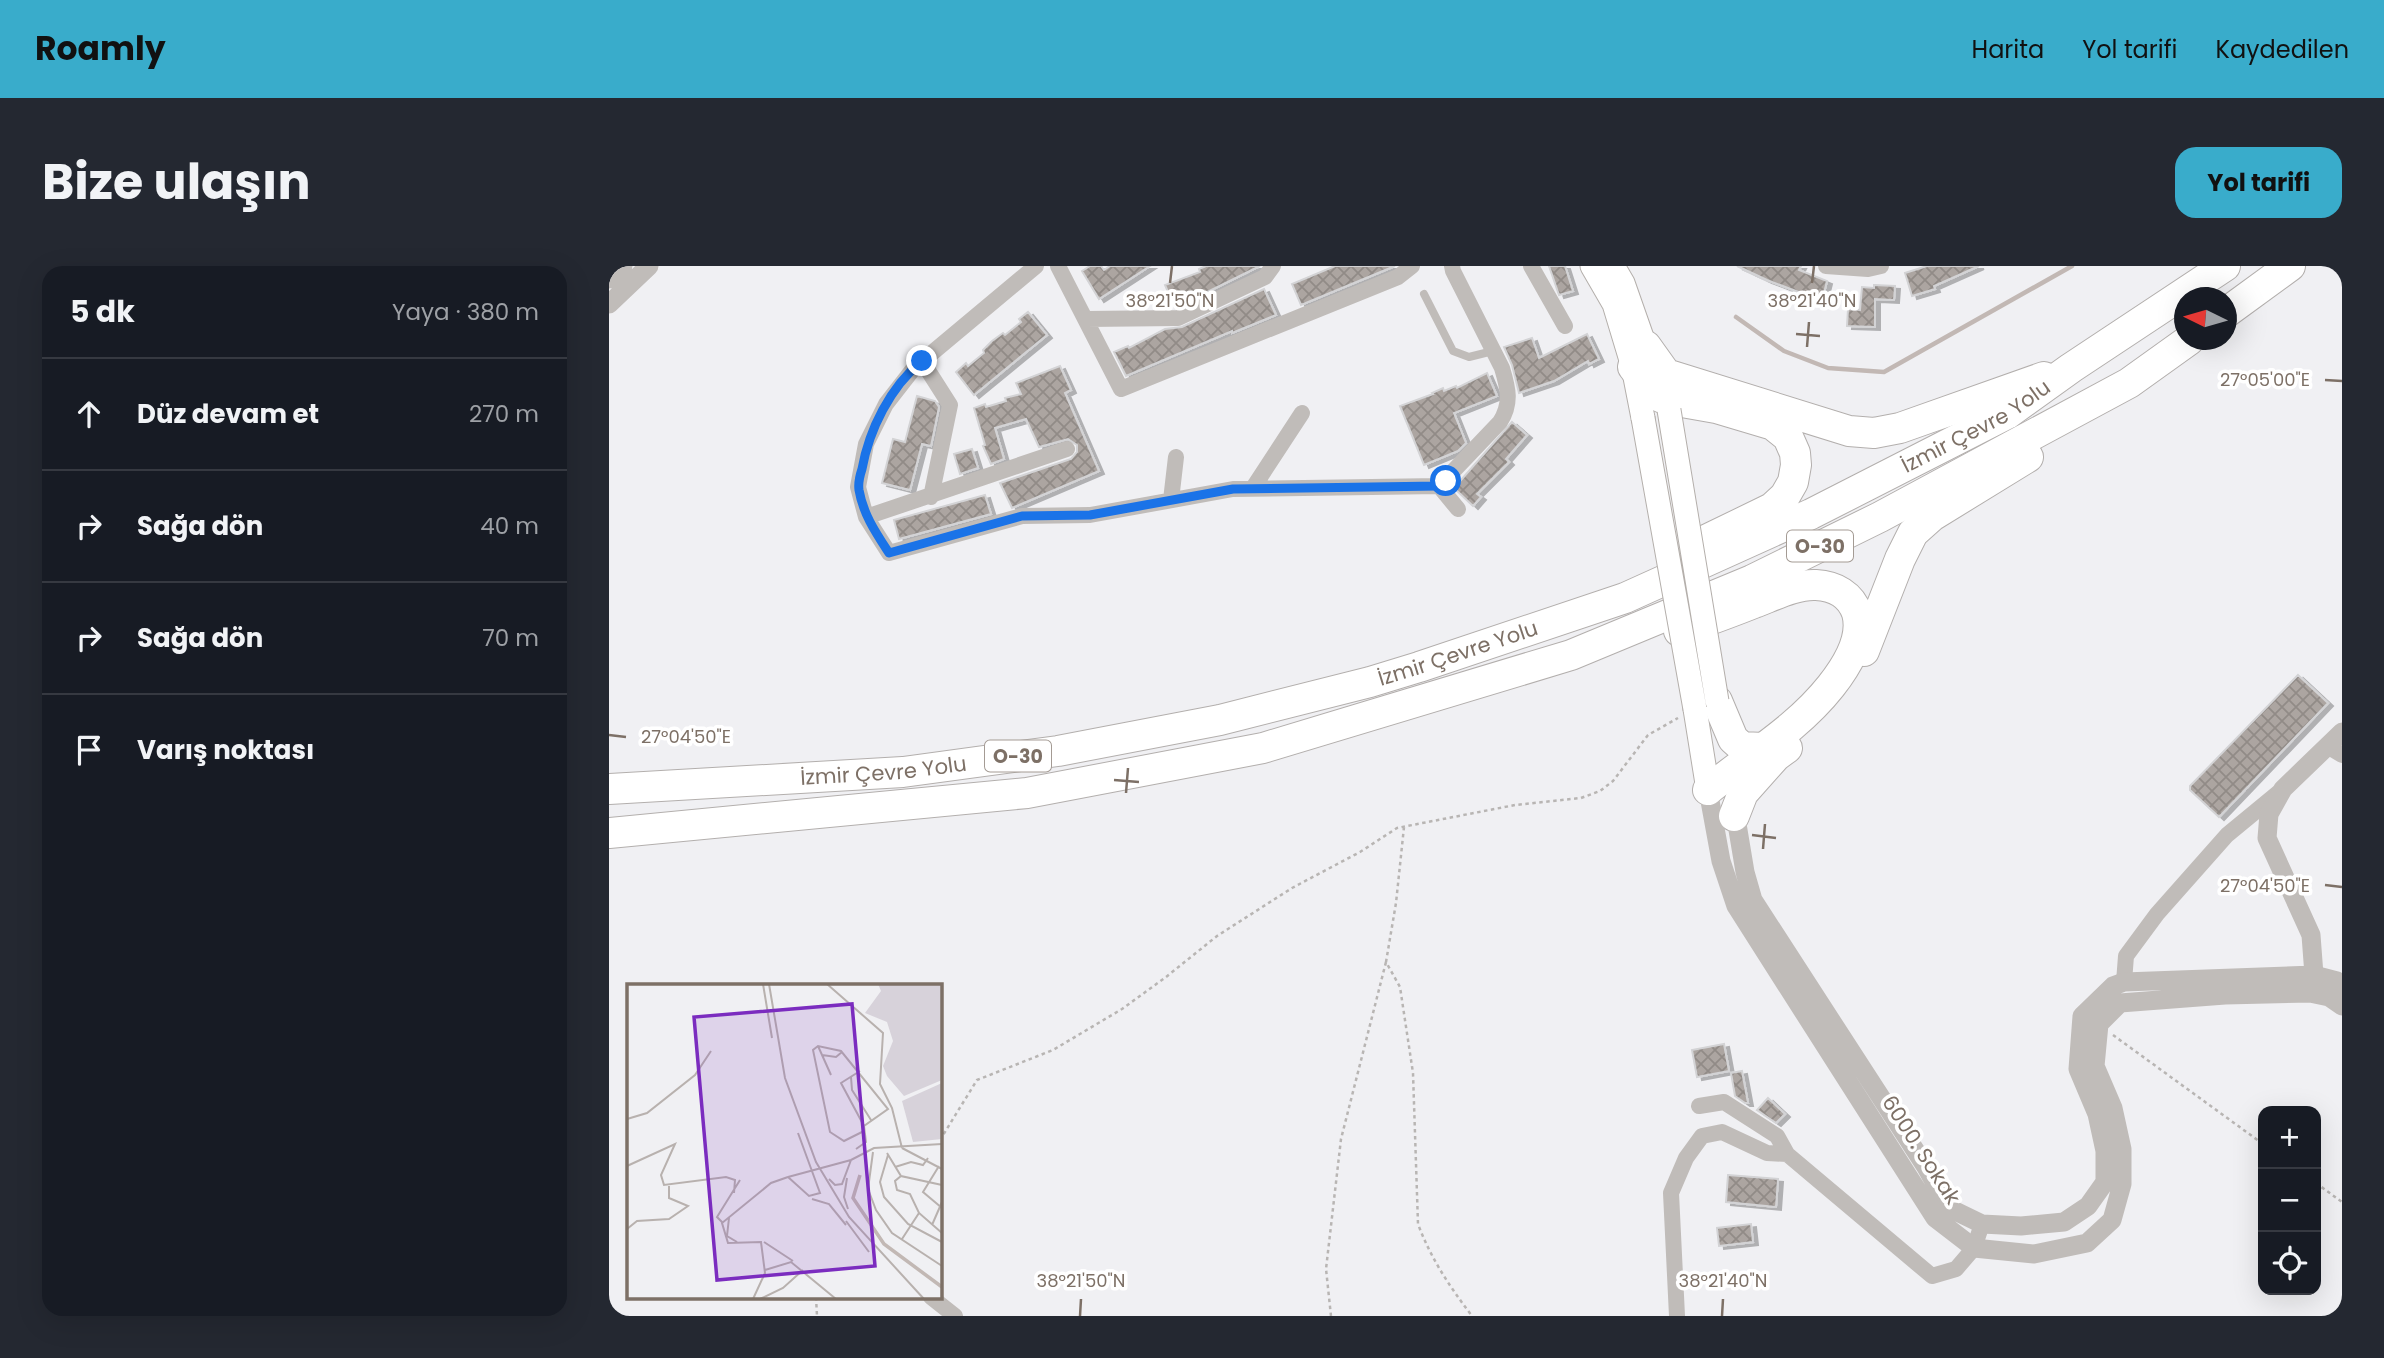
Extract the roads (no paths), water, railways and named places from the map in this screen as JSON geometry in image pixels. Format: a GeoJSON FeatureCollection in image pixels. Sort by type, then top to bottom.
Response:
{"type":"FeatureCollection","features":[{"type":"Feature","properties":{"kind":"highway","name":"İzmir Çevre Yolu"},"geometry":{"type":"LineString","coordinates":[[609,789],[903,772],[1058,751],[1220,720],[1419,667],[1625,598],[1811,514],[2007,414],[2071,368],[2225,266]]}},
{"type":"Feature","properties":{"kind":"highway"},"geometry":{"type":"LineString","coordinates":[[2237,305],[2290,266]]}},
{"type":"Feature","properties":{"kind":"highway","name":"İzmir Çevre Yolu"},"geometry":{"type":"LineString","coordinates":[[609,833],[1027,793],[1263,748],[1570,655],[1752,580],[1880,517],[2129,383],[2175,350]]}},
{"type":"Feature","properties":{"kind":"highway"},"geometry":{"type":"LineString","coordinates":[[1639,356],[1666,374],[1662,398]]}},
{"type":"Feature","properties":{"kind":"highway"},"geometry":{"type":"LineString","coordinates":[[1662,398],[1874,433],[1936,417],[2002,390],[2071,368]]}},
{"type":"Feature","properties":{"kind":"highway"},"geometry":{"type":"LineString","coordinates":[[1724,782],[1770,752],[1807,733],[1841,695],[1861,659],[1913,533],[1933,516],[2015,466],[2129,383]]}},
{"type":"Feature","properties":{"kind":"highway"},"geometry":{"type":"LineString","coordinates":[[1419,667],[1714,537],[1772,508],[1785,496],[1793,482],[1795,453],[1788,437],[1773,425],[1716,408],[1662,398]]}},
{"type":"Feature","properties":{"kind":"highway"},"geometry":{"type":"LineString","coordinates":[[1427,699],[1535,685],[1787,590],[1814,585],[1835,588],[1849,597],[1855,609],[1860,625],[1856,643],[1832,685],[1770,752],[1743,793],[1734,816]]}},
{"type":"Feature","properties":{"kind":"highway"},"geometry":{"type":"LineString","coordinates":[[1706,705],[1742,747],[1770,752]]}},
{"type":"Feature","properties":{"kind":"main road"},"geometry":{"type":"LineString","coordinates":[[1592,266],[1662,398],[1706,705],[1724,782]]}},
{"type":"Feature","properties":{"kind":"main road"},"geometry":{"type":"LineString","coordinates":[[1612,266],[1623,283],[1639,356]]}},
{"type":"Feature","properties":{"kind":"street"},"geometry":{"type":"LineString","coordinates":[[609,279],[623,266]]}},
{"type":"Feature","properties":{"kind":"street"},"geometry":{"type":"LineString","coordinates":[[609,304],[649,266]]}},
{"type":"Feature","properties":{"kind":"street"},"geometry":{"type":"LineString","coordinates":[[1036,266],[914,368],[886,404],[866,444],[858,487],[866,517],[889,553],[1022,516],[1090,515],[1233,489],[1439,486],[1507,411],[1507,384],[1453,266]]}},
{"type":"Feature","properties":{"kind":"street"},"geometry":{"type":"LineString","coordinates":[[1058,266],[1121,389],[1398,277],[1412,266]]}},
{"type":"Feature","properties":{"kind":"street"},"geometry":{"type":"LineString","coordinates":[[1087,319],[1178,318],[1265,277],[1273,266]]}},
{"type":"Feature","properties":{"kind":"street"},"geometry":{"type":"LineString","coordinates":[[1531,266],[1565,326]]}},
{"type":"Feature","properties":{"kind":"street"},"geometry":{"type":"LineString","coordinates":[[1826,266],[1868,269],[1881,266]]}},
{"type":"Feature","properties":{"kind":"street"},"geometry":{"type":"LineString","coordinates":[[922,361],[950,405],[931,497]]}},
{"type":"Feature","properties":{"kind":"street"},"geometry":{"type":"LineString","coordinates":[[1253,488],[1302,413]]}},
{"type":"Feature","properties":{"kind":"street"},"geometry":{"type":"LineString","coordinates":[[866,517],[1067,449]]}},
{"type":"Feature","properties":{"kind":"street"},"geometry":{"type":"LineString","coordinates":[[1171,500],[1176,457]]}},
{"type":"Feature","properties":{"kind":"street"},"geometry":{"type":"LineString","coordinates":[[1439,486],[1458,509]]}},
{"type":"Feature","properties":{"kind":"street"},"geometry":{"type":"LineString","coordinates":[[2342,732],[2335,751],[2227,835],[2157,914],[2126,956],[2124,982],[2312,984],[2342,1006]]}},
{"type":"Feature","properties":{"kind":"street","name":"6000. Sokak"},"geometry":{"type":"LineString","coordinates":[[1724,782],[1753,900],[1926,1167],[1949,1208],[1982,1224],[2021,1226],[2064,1222],[2088,1206],[2105,1182],[2105,1151],[2097,1114],[2078,1069],[2082,1016],[2113,986],[2124,982]]}},
{"type":"Feature","properties":{"kind":"street","name":"6000. Sokak"},"geometry":{"type":"LineString","coordinates":[[1724,782],[1721,861],[1736,906],[1935,1217],[1974,1248]]}},
{"type":"Feature","properties":{"kind":"street"},"geometry":{"type":"LineString","coordinates":[[2283,789],[2269,814],[2267,838],[2311,935],[2312,984]]}},
{"type":"Feature","properties":{"kind":"street"},"geometry":{"type":"LineString","coordinates":[[1974,1248],[2034,1254],[2087,1243],[2112,1220],[2122,1184],[2122,1149],[2113,1108],[2095,1066],[2099,1024],[2120,1003],[2225,995],[2337,981],[2342,985]]}},
{"type":"Feature","properties":{"kind":"street"},"geometry":{"type":"LineString","coordinates":[[1699,1106],[1724,1102],[1777,1136],[1787,1154],[1932,1276],[1956,1269],[1974,1248],[1982,1224]]}},
{"type":"Feature","properties":{"kind":"street"},"geometry":{"type":"LineString","coordinates":[[1677,1316],[1671,1193],[1686,1158],[1702,1136],[1722,1132],[1767,1153],[1787,1154]]}},
{"type":"Feature","properties":{"kind":"street"},"geometry":{"type":"LineString","coordinates":[[932,1298],[955,1316]]}},
{"type":"Feature","properties":{"kind":"lane"},"geometry":{"type":"LineString","coordinates":[[1424,294],[1453,351],[1469,357],[1493,351]]}},
{"type":"Feature","properties":{"kind":"waterway"},"geometry":{"type":"LineString","coordinates":[[1736,317],[1784,351],[1828,368],[1884,372],[2072,266]]}}]}
